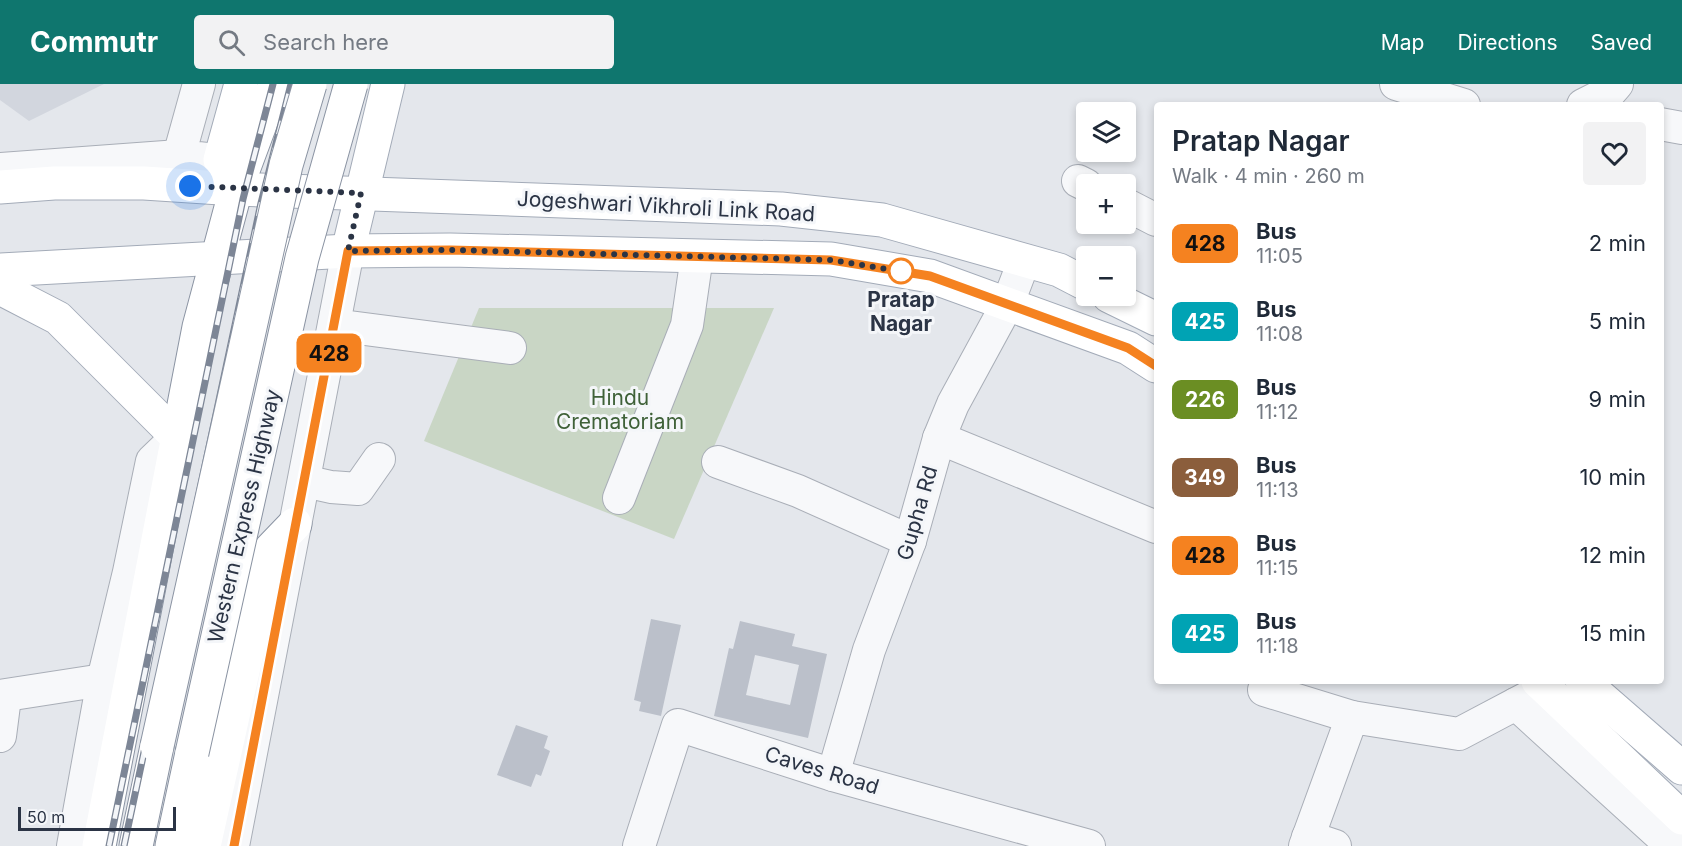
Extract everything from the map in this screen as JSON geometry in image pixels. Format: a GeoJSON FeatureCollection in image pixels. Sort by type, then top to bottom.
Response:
{"type":"FeatureCollection","features":[{"type":"Feature","properties":{"kind":"main road"},"geometry":{"type":"LineString","coordinates":[[99,846],[144,554],[154,501],[177,437],[217,259],[233,171],[241,84]]}},
{"type":"Feature","properties":{"kind":"main road"},"geometry":{"type":"LineString","coordinates":[[233,171],[275,84]]}},
{"type":"Feature","properties":{"kind":"main road","name":"Western Express Highway"},"geometry":{"type":"LineString","coordinates":[[136,846],[286,165],[310,84]]}},
{"type":"Feature","properties":{"kind":"main road","name":"Western Express Highway"},"geometry":{"type":"LineString","coordinates":[[172,846],[302,258],[351,84]]}},
{"type":"Feature","properties":{"kind":"main road"},"geometry":{"type":"LineString","coordinates":[[348,251],[388,84]]}},
{"type":"Feature","properties":{"kind":"main road","name":"Jogeshwari Vikhroli Link Road"},"geometry":{"type":"LineString","coordinates":[[0,187],[54,183],[144,183],[233,171],[361,193],[781,209],[882,220],[1059,270],[1076,279]]}},
{"type":"Feature","properties":{"kind":"main road"},"geometry":{"type":"LineString","coordinates":[[0,270],[348,251],[450,250],[831,260],[930,276],[1128,348],[1154,365]]}},
{"type":"Feature","properties":{"kind":"main road"},"geometry":{"type":"LineString","coordinates":[[0,288],[58,318],[177,437]]}},
{"type":"Feature","properties":{"kind":"main road"},"geometry":{"type":"LineString","coordinates":[[1129,306],[1154,318]]}},
{"type":"Feature","properties":{"kind":"main road"},"geometry":{"type":"LineString","coordinates":[[204,846],[270,550],[296,524]]}},
{"type":"Feature","properties":{"kind":"main road"},"geometry":{"type":"LineString","coordinates":[[1585,684],[1682,768]]}},
{"type":"Feature","properties":{"kind":"main road"},"geometry":{"type":"LineString","coordinates":[[1533,691],[1682,818]]}},
{"type":"Feature","properties":{"kind":"street"},"geometry":{"type":"LineString","coordinates":[[179,156],[199,84]]}},
{"type":"Feature","properties":{"kind":"street"},"geometry":{"type":"LineString","coordinates":[[1396,84],[1454,102]]}},
{"type":"Feature","properties":{"kind":"street"},"geometry":{"type":"LineString","coordinates":[[1589,102],[1611,90],[1617,84]]}},
{"type":"Feature","properties":{"kind":"street"},"geometry":{"type":"LineString","coordinates":[[1664,125],[1682,128]]}},
{"type":"Feature","properties":{"kind":"street"},"geometry":{"type":"LineString","coordinates":[[0,169],[179,156],[233,171]]}},
{"type":"Feature","properties":{"kind":"street"},"geometry":{"type":"LineString","coordinates":[[1136,210],[1154,219]]}},
{"type":"Feature","properties":{"kind":"street"},"geometry":{"type":"LineString","coordinates":[[234,846],[348,251]]}},
{"type":"Feature","properties":{"kind":"street"},"geometry":{"type":"LineString","coordinates":[[619,498],[687,325],[697,256]]}},
{"type":"Feature","properties":{"kind":"street","name":"Gupha Rd"},"geometry":{"type":"LineString","coordinates":[[833,775],[870,650],[910,541],[939,438],[953,404],[1008,303],[1024,261]]}},
{"type":"Feature","properties":{"kind":"street"},"geometry":{"type":"LineString","coordinates":[[334,325],[510,348]]}},
{"type":"Feature","properties":{"kind":"street"},"geometry":{"type":"LineString","coordinates":[[939,438],[1154,526]]}},
{"type":"Feature","properties":{"kind":"street"},"geometry":{"type":"LineString","coordinates":[[304,481],[331,487],[358,489],[379,459]]}},
{"type":"Feature","properties":{"kind":"street"},"geometry":{"type":"LineString","coordinates":[[718,462],[798,491],[910,541]]}},
{"type":"Feature","properties":{"kind":"street"},"geometry":{"type":"LineString","coordinates":[[74,846],[103,680],[144,554]]}},
{"type":"Feature","properties":{"kind":"street"},"geometry":{"type":"LineString","coordinates":[[0,736],[3,696],[103,680]]}},
{"type":"Feature","properties":{"kind":"street"},"geometry":{"type":"LineString","coordinates":[[1264,690],[1352,717],[1459,734],[1533,691],[1672,846]]}},
{"type":"Feature","properties":{"kind":"street"},"geometry":{"type":"LineString","coordinates":[[1316,843],[1352,717]]}},
{"type":"Feature","properties":{"kind":"street","name":"Caves Road"},"geometry":{"type":"LineString","coordinates":[[639,846],[678,725],[833,775],[1089,846]]}},
{"type":"Feature","properties":{"kind":"shaded area"},"geometry":{"type":"Polygon","coordinates":[[[0,84],[104,84],[29,121],[0,100],[0,84]]]}},
{"type":"Feature","properties":{"kind":"green space","name":"Hindu Crematoriam"},"geometry":{"type":"Polygon","coordinates":[[[479,308],[774,308],[674,539],[424,441],[479,308]]]}},
{"type":"Feature","properties":{"kind":"building"},"geometry":{"type":"Polygon","coordinates":[[[651,619],[681,625],[661,716],[639,711],[641,702],[634,700],[651,619]]]}},
{"type":"Feature","properties":{"kind":"building"},"geometry":{"type":"Polygon","coordinates":[[[740,621],[795,634],[792,646],[827,654],[808,738],[714,716],[729,648],[733,649],[740,621]],[[755,655],[746,695],[790,705],[799,665],[755,655]]]}},
{"type":"Feature","properties":{"kind":"building"},"geometry":{"type":"Polygon","coordinates":[[[516,725],[548,736],[544,748],[550,751],[541,776],[536,774],[531,787],[497,775],[516,725]]]}},
{"type":"Feature","properties":{"kind":"railway"},"geometry":{"type":"LineString","coordinates":[[109,846],[243,199],[273,84]]}},
{"type":"Feature","properties":{"kind":"railway"},"geometry":{"type":"LineString","coordinates":[[124,846],[261,203],[291,84]]}},
{"type":"Feature","properties":{"kind":"bus line","name":"428"},"geometry":{"type":"LineString","coordinates":[[234,846],[348,251],[450,250],[831,260],[930,276],[1128,348],[1154,365]]}},
{"type":"Feature","properties":{"kind":"place","name":"Pratap Nagar"},"geometry":{"type":"Point","coordinates":[901,271]}},
{"type":"Feature","properties":{"kind":"route"},"geometry":{"type":"LineString","coordinates":[[190,186],[361,193],[348,251],[450,250],[831,260],[910,273],[901,271]]}}]}
